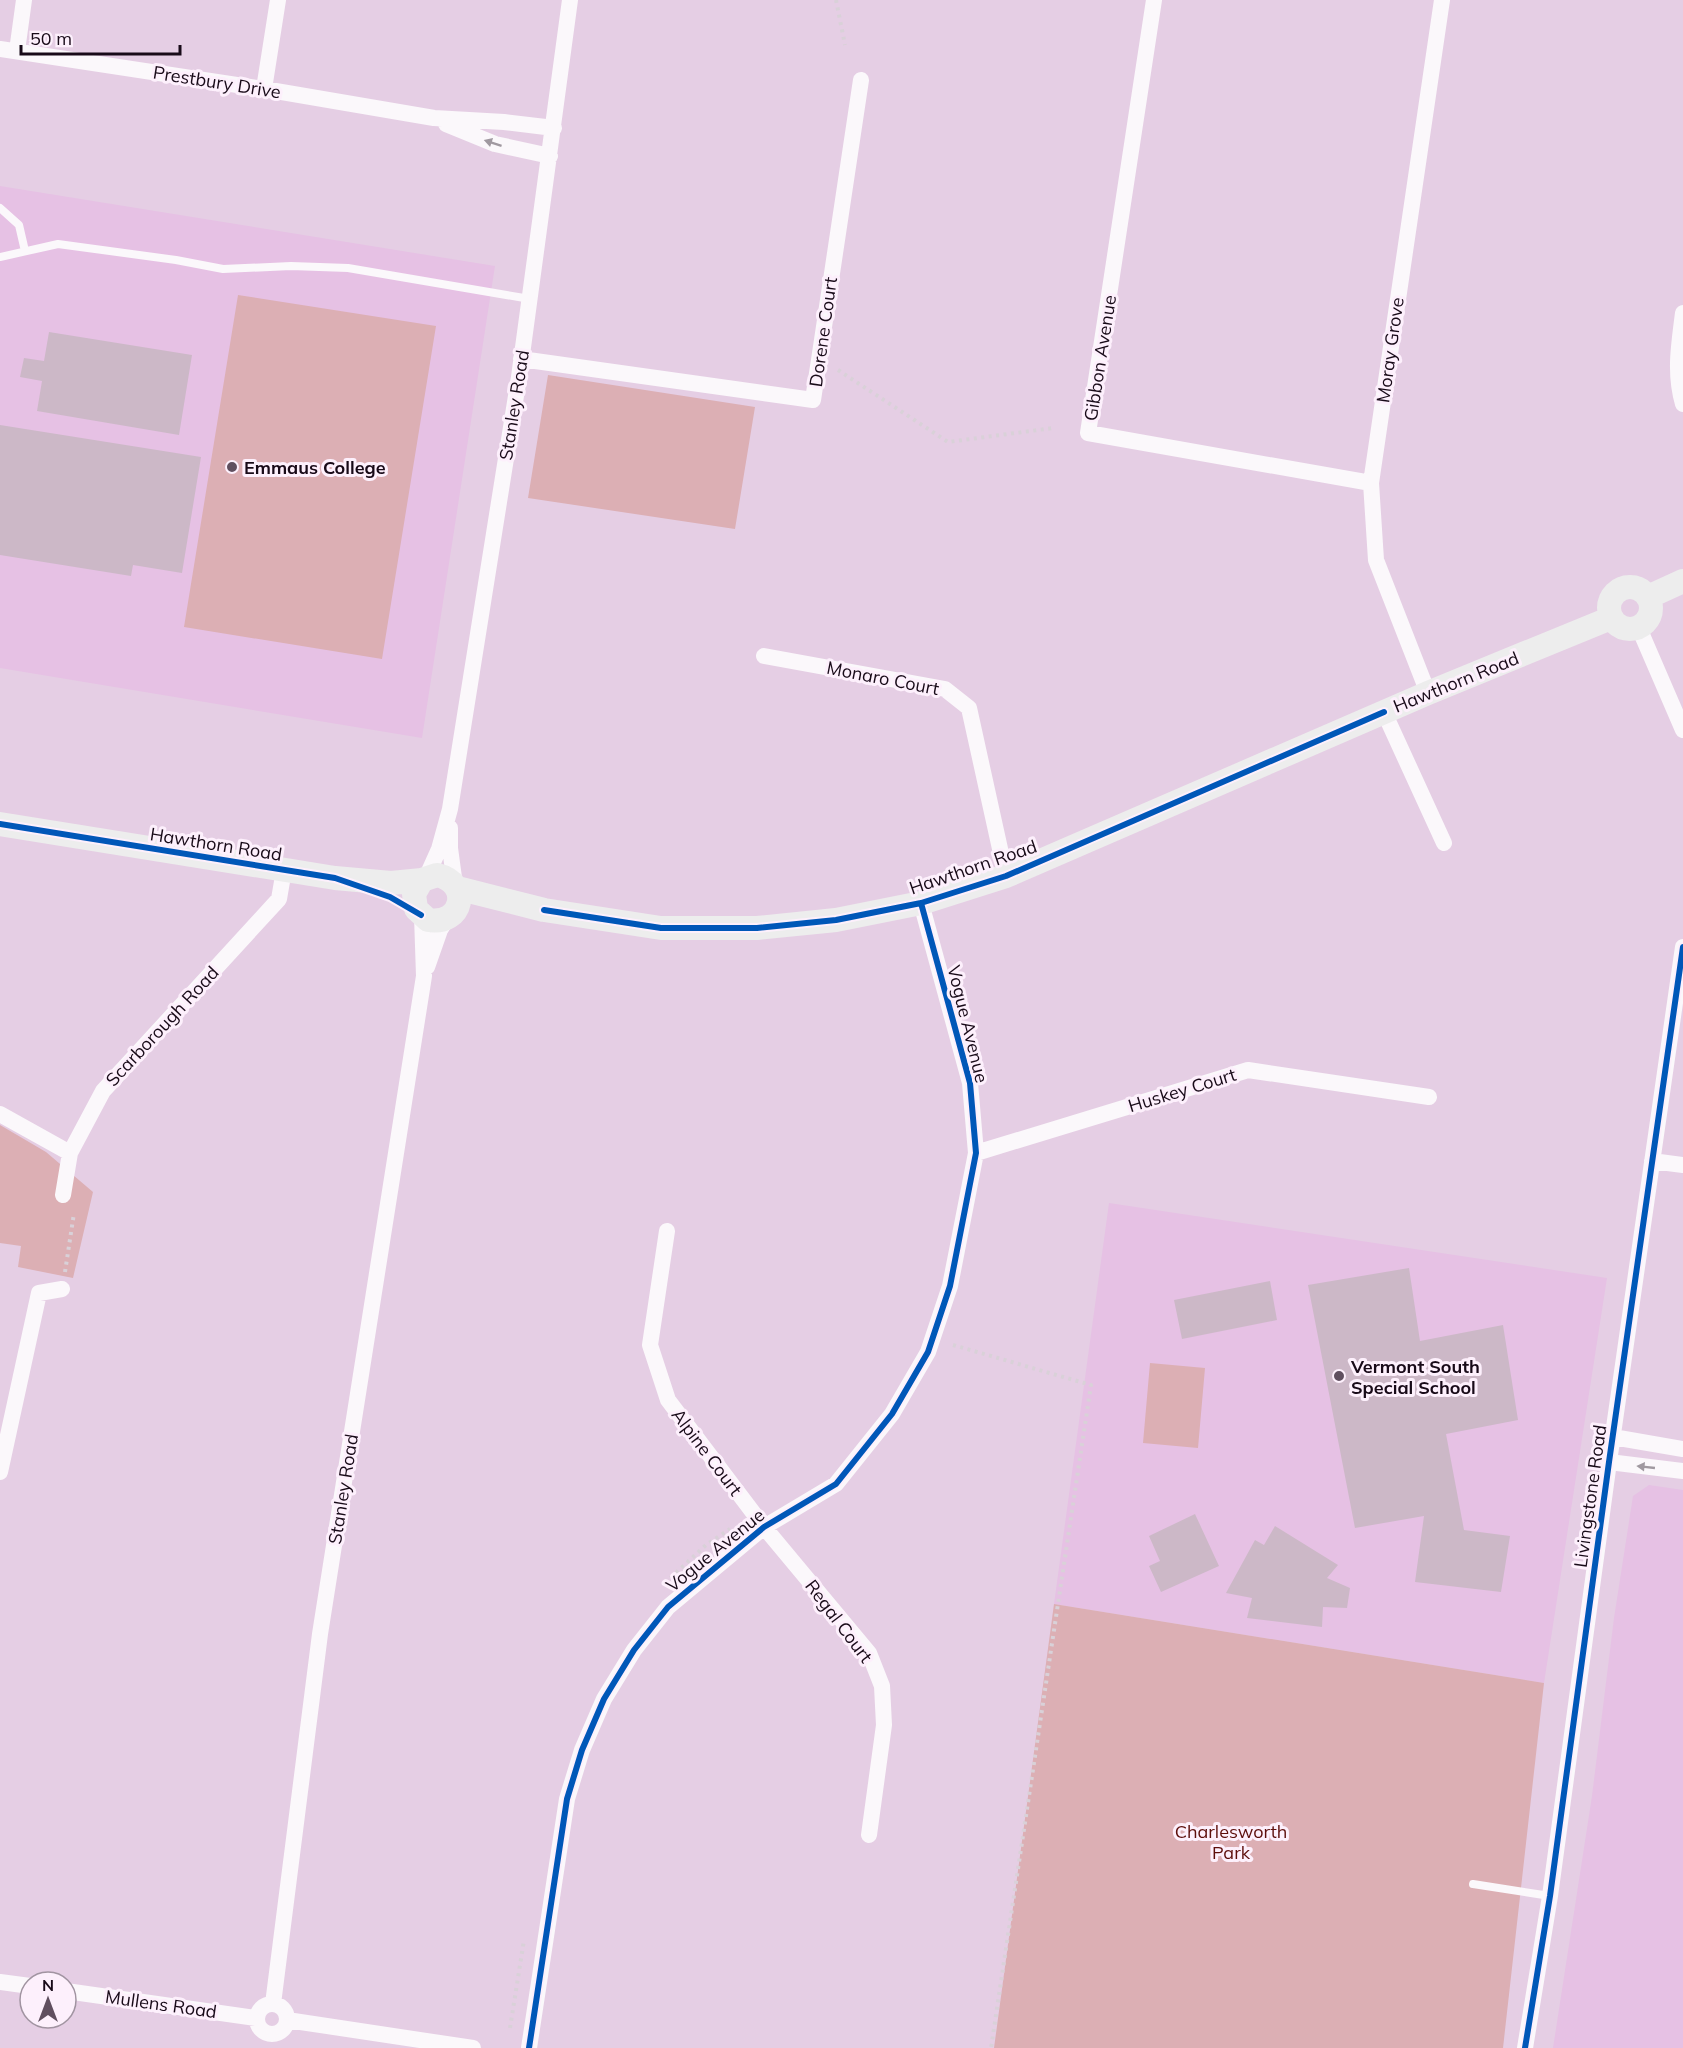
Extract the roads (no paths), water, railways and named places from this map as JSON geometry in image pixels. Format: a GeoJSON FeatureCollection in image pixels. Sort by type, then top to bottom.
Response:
{"type":"FeatureCollection","features":[{"type":"Feature","properties":{"kind":"main road"},"geometry":{"type":"LineString","coordinates":[[1648,597],[1683,581]]}},
{"type":"Feature","properties":{"kind":"main road"},"geometry":{"type":"LineString","coordinates":[[1622,589],[1637,589],[1648,597],[1651,611],[1649,618],[1639,628],[1620,627],[1611,618],[1609,604],[1622,589]]}},
{"type":"Feature","properties":{"kind":"main road","name":"Hawthorn Road"},"geometry":{"type":"LineString","coordinates":[[456,887],[544,910],[661,928],[756,928],[836,920],[921,903],[1006,876],[1428,693],[1611,618]]}},
{"type":"Feature","properties":{"kind":"main road","name":"Hawthorn Road"},"geometry":{"type":"LineString","coordinates":[[0,824],[335,878],[391,883],[424,879]]}},
{"type":"Feature","properties":{"kind":"main road"},"geometry":{"type":"LineString","coordinates":[[437,875],[445,877],[456,887],[459,904],[449,917],[436,921],[422,916],[416,909],[414,901],[417,886],[424,879],[437,875]]}},
{"type":"Feature","properties":{"kind":"main road","name":"Hawthorn Road"},"geometry":{"type":"LineString","coordinates":[[335,878],[390,897],[422,916]]}},
{"type":"Feature","properties":{"kind":"main road","name":"Hawthorn Road"},"geometry":{"type":"LineString","coordinates":[[449,917],[483,909],[544,910]]}},
{"type":"Feature","properties":{"kind":"street"},"geometry":{"type":"LineString","coordinates":[[8,50],[24,0]]}},
{"type":"Feature","properties":{"kind":"street"},"geometry":{"type":"LineString","coordinates":[[264,89],[278,0]]}},
{"type":"Feature","properties":{"kind":"street","name":"Stanley Road"},"geometry":{"type":"LineString","coordinates":[[424,879],[439,849],[450,809],[530,299],[570,0]]}},
{"type":"Feature","properties":{"kind":"street","name":"Gibbon Avenue"},"geometry":{"type":"LineString","coordinates":[[1154,0],[1088,433],[1371,483]]}},
{"type":"Feature","properties":{"kind":"street","name":"Moray Grove"},"geometry":{"type":"LineString","coordinates":[[1428,693],[1376,560],[1371,483],[1442,0]]}},
{"type":"Feature","properties":{"kind":"street","name":"Prestbury Drive"},"geometry":{"type":"LineString","coordinates":[[8,50],[264,89],[434,118],[504,122],[554,128]]}},
{"type":"Feature","properties":{"kind":"street","name":"Dorene Court"},"geometry":{"type":"LineString","coordinates":[[521,359],[813,400],[861,80]]}},
{"type":"Feature","properties":{"kind":"street","name":"Prestbury Drive"},"geometry":{"type":"LineString","coordinates":[[434,118],[495,144],[550,156]]}},
{"type":"Feature","properties":{"kind":"street"},"geometry":{"type":"LineString","coordinates":[[1683,313],[1677,360],[1678,388],[1683,404]]}},
{"type":"Feature","properties":{"kind":"street"},"geometry":{"type":"LineString","coordinates":[[1639,628],[1683,730]]}},
{"type":"Feature","properties":{"kind":"street","name":"Monaro Court"},"geometry":{"type":"LineString","coordinates":[[764,656],[945,689],[969,708],[1006,876]]}},
{"type":"Feature","properties":{"kind":"street"},"geometry":{"type":"LineString","coordinates":[[1384,712],[1444,843]]}},
{"type":"Feature","properties":{"kind":"street","name":"Stanley Road"},"geometry":{"type":"LineString","coordinates":[[450,809],[450,848],[456,887]]}},
{"type":"Feature","properties":{"kind":"street","name":"Scarborough Road"},"geometry":{"type":"LineString","coordinates":[[63,1195],[70,1153],[103,1091],[279,899],[284,870]]}},
{"type":"Feature","properties":{"kind":"street","name":"Vogue Avenue"},"geometry":{"type":"LineString","coordinates":[[529,2048],[567,1799],[582,1750],[604,1699],[634,1650],[668,1607],[764,1527],[836,1484],[892,1414],[928,1352],[950,1286],[976,1153],[970,1083],[921,903]]}},
{"type":"Feature","properties":{"kind":"street","name":"Stanley Road"},"geometry":{"type":"LineString","coordinates":[[422,916],[424,976]]}},
{"type":"Feature","properties":{"kind":"street","name":"Stanley Road"},"geometry":{"type":"LineString","coordinates":[[273,2004],[321,1634],[424,976],[440,930],[449,917]]}},
{"type":"Feature","properties":{"kind":"street","name":"Livingstone Road"},"geometry":{"type":"LineString","coordinates":[[1525,2048],[1550,1896],[1609,1462],[1683,947]]}},
{"type":"Feature","properties":{"kind":"street","name":"Huskey Court"},"geometry":{"type":"LineString","coordinates":[[976,1153],[1248,1070],[1429,1097]]}},
{"type":"Feature","properties":{"kind":"street"},"geometry":{"type":"LineString","coordinates":[[0,1114],[70,1153]]}},
{"type":"Feature","properties":{"kind":"street"},"geometry":{"type":"LineString","coordinates":[[1653,1161],[1683,1166]]}},
{"type":"Feature","properties":{"kind":"street","name":"Alpine Court"},"geometry":{"type":"LineString","coordinates":[[667,1231],[650,1345],[668,1400],[764,1527]]}},
{"type":"Feature","properties":{"kind":"street"},"geometry":{"type":"LineString","coordinates":[[0,1472],[5,1430],[39,1293],[63,1282]]}},
{"type":"Feature","properties":{"kind":"street"},"geometry":{"type":"LineString","coordinates":[[1613,1437],[1683,1449]]}},
{"type":"Feature","properties":{"kind":"street"},"geometry":{"type":"LineString","coordinates":[[1609,1462],[1683,1471]]}},
{"type":"Feature","properties":{"kind":"street","name":"Regal Court"},"geometry":{"type":"LineString","coordinates":[[764,1527],[868,1653],[882,1686],[884,1725],[869,1835]]}},
{"type":"Feature","properties":{"kind":"street"},"geometry":{"type":"LineString","coordinates":[[0,1982],[18,1984]]}},
{"type":"Feature","properties":{"kind":"street","name":"Mullens Road"},"geometry":{"type":"LineString","coordinates":[[78,1993],[256,2018]]}},
{"type":"Feature","properties":{"kind":"street"},"geometry":{"type":"LineString","coordinates":[[273,2004],[284,2009],[287,2020],[282,2031],[269,2041],[260,2029],[256,2018],[262,2007],[273,2004]]}},
{"type":"Feature","properties":{"kind":"street"},"geometry":{"type":"LineString","coordinates":[[287,2020],[473,2048]]}},
{"type":"Feature","properties":{"kind":"lane"},"geometry":{"type":"LineString","coordinates":[[0,208],[19,225],[25,251]]}},
{"type":"Feature","properties":{"kind":"lane"},"geometry":{"type":"LineString","coordinates":[[0,257],[58,244],[223,268],[291,266],[348,268],[530,299]]}},
{"type":"Feature","properties":{"kind":"lane"},"geometry":{"type":"LineString","coordinates":[[1473,1884],[1550,1896]]}},
{"type":"Feature","properties":{"kind":"place","name":"Emmaus College"},"geometry":{"type":"Point","coordinates":[232,467]}},
{"type":"Feature","properties":{"kind":"place","name":"Vermont South Special School"},"geometry":{"type":"Point","coordinates":[1339,1376]}},
{"type":"Feature","properties":{"kind":"park label","name":"Charlesworth Park"},"geometry":{"type":"Point","coordinates":[1231,1841]}}]}
